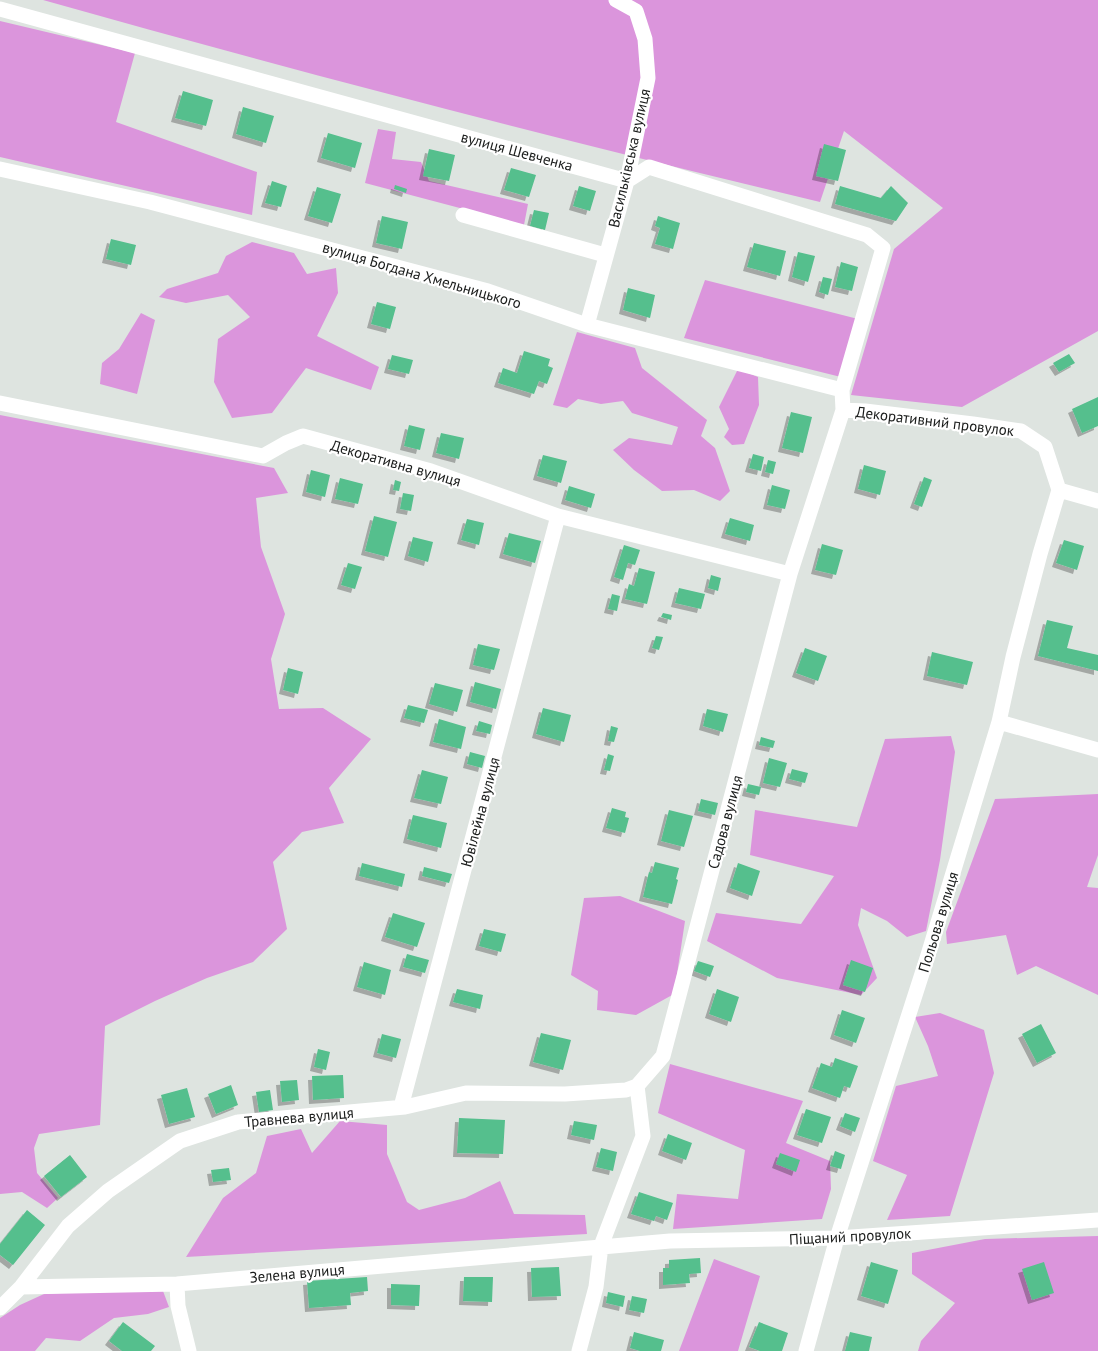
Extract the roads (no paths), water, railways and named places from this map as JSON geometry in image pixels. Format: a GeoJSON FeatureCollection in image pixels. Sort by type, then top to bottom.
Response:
{"type":"FeatureCollection","features":[{"type":"Feature","properties":{"kind":"street","name":"Васильківська вулиця"},"geometry":{"type":"LineString","coordinates":[[587,325],[627,181],[648,78],[645,39],[636,11],[616,0]]}},
{"type":"Feature","properties":{"kind":"street","name":"вулиця Шевченка"},"geometry":{"type":"LineString","coordinates":[[0,9],[627,181]]}},
{"type":"Feature","properties":{"kind":"street"},"geometry":{"type":"LineString","coordinates":[[627,181],[649,167],[867,235],[883,249],[842,390]]}},
{"type":"Feature","properties":{"kind":"street","name":"вулиця Богдана Хмельницького"},"geometry":{"type":"LineString","coordinates":[[0,169],[150,202],[488,291],[587,325],[842,390]]}},
{"type":"Feature","properties":{"kind":"street"},"geometry":{"type":"LineString","coordinates":[[464,215],[605,255]]}},
{"type":"Feature","properties":{"kind":"street","name":"Садова вулиця"},"geometry":{"type":"LineString","coordinates":[[637,1086],[663,1056],[790,574],[843,411],[842,390]]}},
{"type":"Feature","properties":{"kind":"street","name":"Декоративна вулиця"},"geometry":{"type":"LineString","coordinates":[[0,404],[263,456],[303,436],[431,471],[558,516],[790,574]]}},
{"type":"Feature","properties":{"kind":"street","name":"Декоративний провулок"},"geometry":{"type":"LineString","coordinates":[[843,411],[865,411],[1021,431],[1045,447],[1059,490]]}},
{"type":"Feature","properties":{"kind":"street"},"geometry":{"type":"LineString","coordinates":[[1059,490],[1098,501]]}},
{"type":"Feature","properties":{"kind":"street","name":"Польова вулиця"},"geometry":{"type":"LineString","coordinates":[[806,1351],[837,1238],[928,955],[999,722],[1013,657],[1059,490]]}},
{"type":"Feature","properties":{"kind":"street","name":"Ювілейна вулиця"},"geometry":{"type":"LineString","coordinates":[[401,1107],[558,516]]}},
{"type":"Feature","properties":{"kind":"street"},"geometry":{"type":"LineString","coordinates":[[999,722],[1098,750]]}},
{"type":"Feature","properties":{"kind":"street"},"geometry":{"type":"LineString","coordinates":[[579,1351],[596,1287],[601,1246],[643,1136],[637,1086]]}},
{"type":"Feature","properties":{"kind":"street","name":"Травнева вулиця"},"geometry":{"type":"LineString","coordinates":[[21,1287],[68,1226],[108,1191],[180,1141],[238,1122],[401,1107],[466,1094],[565,1094],[627,1090],[637,1086]]}},
{"type":"Feature","properties":{"kind":"street","name":"Піщаний провулок"},"geometry":{"type":"LineString","coordinates":[[601,1246],[670,1241],[837,1238],[1098,1220]]}},
{"type":"Feature","properties":{"kind":"street","name":"Зелена вулиця"},"geometry":{"type":"LineString","coordinates":[[21,1287],[177,1284],[601,1246]]}},
{"type":"Feature","properties":{"kind":"street"},"geometry":{"type":"LineString","coordinates":[[177,1284],[178,1306],[189,1351]]}},
{"type":"Feature","properties":{"kind":"street"},"geometry":{"type":"LineString","coordinates":[[0,1308],[21,1287]]}}]}
